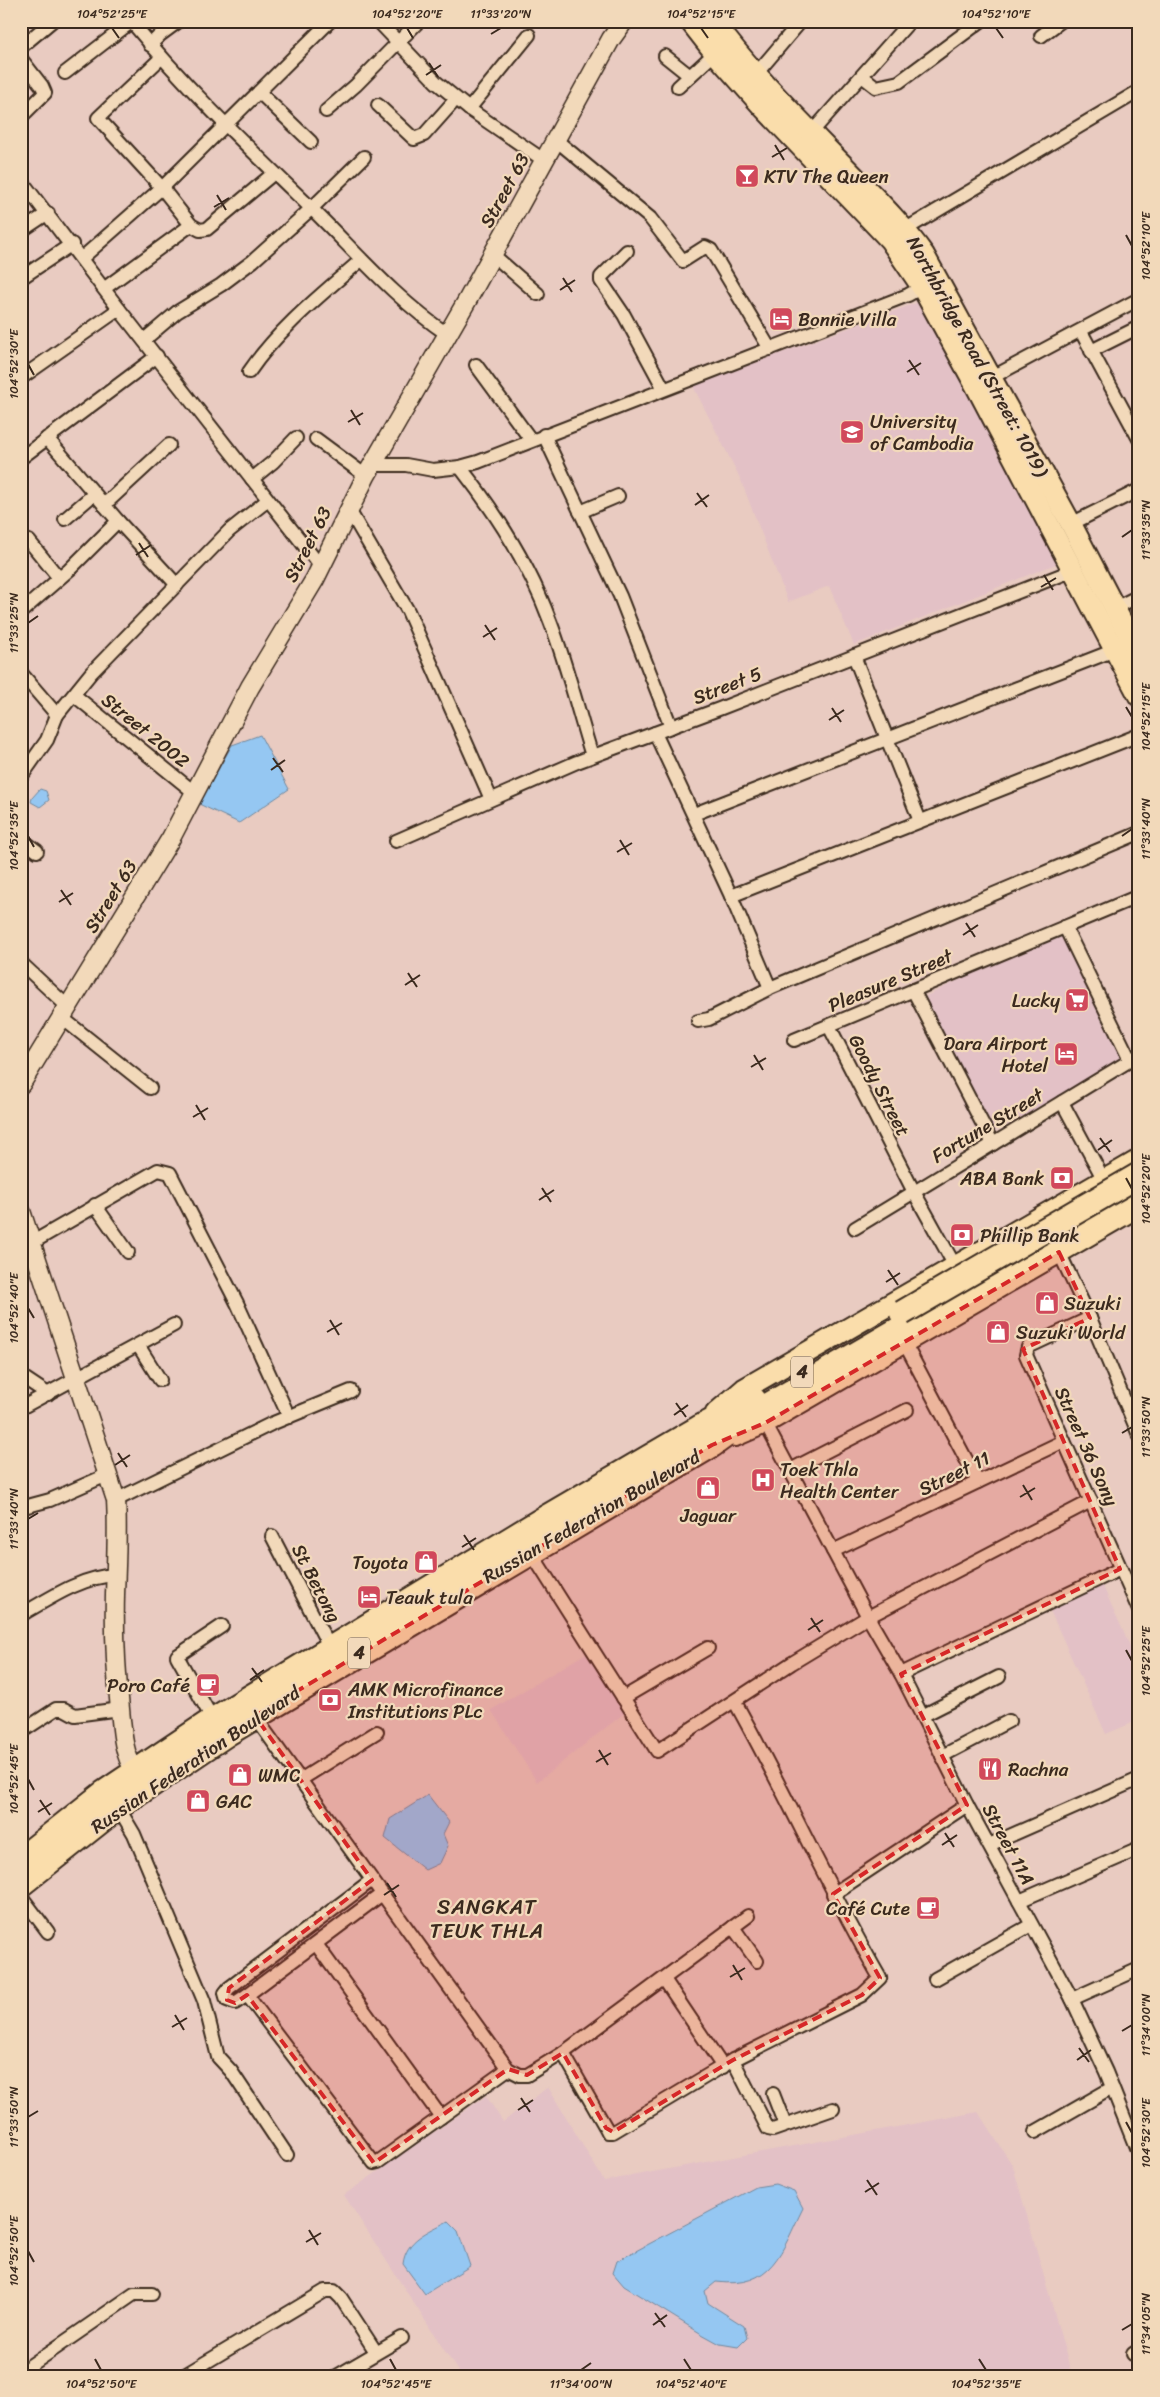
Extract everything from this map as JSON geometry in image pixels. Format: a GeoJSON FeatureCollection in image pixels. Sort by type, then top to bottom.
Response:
{"type":"FeatureCollection","features":[{"type":"Feature","properties":{"kind":"highway","name":"4"},"geometry":{"type":"LineString","coordinates":[[905,1326],[1120,1176]]}},
{"type":"Feature","properties":{"kind":"highway","name":"4"},"geometry":{"type":"LineString","coordinates":[[905,1326],[1138,1201]]}},
{"type":"Feature","properties":{"kind":"highway","name":"Russian Federation Boulevard"},"geometry":{"type":"LineString","coordinates":[[21,1859],[135,1771],[213,1720],[250,1708],[530,1551],[706,1436],[752,1401],[905,1326]]}},
{"type":"Feature","properties":{"kind":"highway","name":"Russian Federation Boulevard"},"geometry":{"type":"LineString","coordinates":[[21,1884],[118,1807],[330,1648],[706,1436]]}},
{"type":"Feature","properties":{"kind":"main road","name":"Northbridge Road (Street: 1019)"},"geometry":{"type":"LineString","coordinates":[[690,21],[715,53],[796,142],[890,240],[984,382],[1072,524],[1139,655]]}},
{"type":"Feature","properties":{"kind":"main road","name":"Northbridge Road (Street: 1019)"},"geometry":{"type":"LineString","coordinates":[[713,21],[756,74],[811,133],[906,229],[939,280],[984,382],[1074,570],[1139,696]]}},
{"type":"Feature","properties":{"kind":"main road","name":"Russian Federation Boulevard"},"geometry":{"type":"LineString","coordinates":[[706,1436],[744,1390],[956,1266],[1120,1176],[1139,1160]]}},
{"type":"Feature","properties":{"kind":"main road"},"geometry":{"type":"LineString","coordinates":[[1120,1176],[1131,1174],[1139,1181]]}},
{"type":"Feature","properties":{"kind":"main road","name":"Russian Federation Boulevard"},"geometry":{"type":"LineString","coordinates":[[706,1436],[765,1423],[905,1326],[1059,1252],[1138,1201]]}},
{"type":"Feature","properties":{"kind":"street"},"geometry":{"type":"LineString","coordinates":[[150,45],[179,21]]}},
{"type":"Feature","properties":{"kind":"street"},"geometry":{"type":"LineString","coordinates":[[82,258],[162,188],[330,21]]}},
{"type":"Feature","properties":{"kind":"street"},"geometry":{"type":"LineString","coordinates":[[378,21],[436,82],[456,99],[545,161]]}},
{"type":"Feature","properties":{"kind":"street"},"geometry":{"type":"LineString","coordinates":[[326,110],[356,85],[419,21]]}},
{"type":"Feature","properties":{"kind":"street","name":"Street 63"},"geometry":{"type":"LineString","coordinates":[[21,1084],[171,838],[250,687],[321,567],[369,471],[545,161],[611,38],[624,21]]}},
{"type":"Feature","properties":{"kind":"street"},"geometry":{"type":"LineString","coordinates":[[756,74],[801,21]]}},
{"type":"Feature","properties":{"kind":"street"},"geometry":{"type":"LineString","coordinates":[[811,133],[910,21]]}},
{"type":"Feature","properties":{"kind":"street"},"geometry":{"type":"LineString","coordinates":[[862,76],[876,87],[899,82],[982,21]]}},
{"type":"Feature","properties":{"kind":"street"},"geometry":{"type":"LineString","coordinates":[[1042,36],[1061,21]]}},
{"type":"Feature","properties":{"kind":"street"},"geometry":{"type":"LineString","coordinates":[[65,73],[131,22],[161,58],[274,173],[312,208],[361,260],[403,300],[447,334]]}},
{"type":"Feature","properties":{"kind":"street"},"geometry":{"type":"LineString","coordinates":[[21,47],[45,23]]}},
{"type":"Feature","properties":{"kind":"street"},"geometry":{"type":"LineString","coordinates":[[469,109],[529,35]]}},
{"type":"Feature","properties":{"kind":"street"},"geometry":{"type":"LineString","coordinates":[[678,87],[715,53]]}},
{"type":"Feature","properties":{"kind":"street"},"geometry":{"type":"LineString","coordinates":[[665,56],[690,76]]}},
{"type":"Feature","properties":{"kind":"street"},"geometry":{"type":"LineString","coordinates":[[161,58],[98,118],[124,150],[162,188],[191,225],[200,230],[207,229],[274,173]]}},
{"type":"Feature","properties":{"kind":"street"},"geometry":{"type":"LineString","coordinates":[[21,59],[46,93],[21,117]]}},
{"type":"Feature","properties":{"kind":"street"},"geometry":{"type":"LineString","coordinates":[[906,229],[1139,91]]}},
{"type":"Feature","properties":{"kind":"street"},"geometry":{"type":"LineString","coordinates":[[259,92],[311,142]]}},
{"type":"Feature","properties":{"kind":"street"},"geometry":{"type":"LineString","coordinates":[[378,105],[414,139],[424,135],[456,99]]}},
{"type":"Feature","properties":{"kind":"street"},"geometry":{"type":"LineString","coordinates":[[556,140],[644,212],[683,261],[704,247],[711,250],[770,349]]}},
{"type":"Feature","properties":{"kind":"street"},"geometry":{"type":"LineString","coordinates":[[144,340],[177,312],[221,285],[253,261],[312,208],[364,157]]}},
{"type":"Feature","properties":{"kind":"street"},"geometry":{"type":"LineString","coordinates":[[21,180],[72,244],[119,309],[321,567]]}},
{"type":"Feature","properties":{"kind":"street"},"geometry":{"type":"LineString","coordinates":[[21,231],[48,213]]}},
{"type":"Feature","properties":{"kind":"street"},"geometry":{"type":"LineString","coordinates":[[105,288],[184,233],[191,225]]}},
{"type":"Feature","properties":{"kind":"street"},"geometry":{"type":"LineString","coordinates":[[21,278],[72,244]]}},
{"type":"Feature","properties":{"kind":"street"},"geometry":{"type":"LineString","coordinates":[[627,251],[601,277],[600,281],[624,315],[664,389]]}},
{"type":"Feature","properties":{"kind":"street"},"geometry":{"type":"LineString","coordinates":[[492,254],[538,294]]}},
{"type":"Feature","properties":{"kind":"street"},"geometry":{"type":"LineString","coordinates":[[249,372],[261,355],[283,332],[361,260]]}},
{"type":"Feature","properties":{"kind":"street"},"geometry":{"type":"LineString","coordinates":[[316,440],[369,471],[406,465],[433,470],[460,467],[770,349],[908,295],[922,287]]}},
{"type":"Feature","properties":{"kind":"street"},"geometry":{"type":"LineString","coordinates":[[984,382],[1082,333],[1139,299]]}},
{"type":"Feature","properties":{"kind":"street"},"geometry":{"type":"LineString","coordinates":[[21,378],[119,309]]}},
{"type":"Feature","properties":{"kind":"street"},"geometry":{"type":"LineString","coordinates":[[1092,351],[1139,327]]}},
{"type":"Feature","properties":{"kind":"street"},"geometry":{"type":"LineString","coordinates":[[1082,333],[1139,439]]}},
{"type":"Feature","properties":{"kind":"street"},"geometry":{"type":"LineString","coordinates":[[21,458],[157,356]]}},
{"type":"Feature","properties":{"kind":"street"},"geometry":{"type":"LineString","coordinates":[[476,365],[538,437],[580,512],[620,596],[671,726]]}},
{"type":"Feature","properties":{"kind":"street"},"geometry":{"type":"LineString","coordinates":[[47,438],[94,494],[177,585]]}},
{"type":"Feature","properties":{"kind":"street"},"geometry":{"type":"LineString","coordinates":[[252,479],[273,462],[296,438]]}},
{"type":"Feature","properties":{"kind":"street"},"geometry":{"type":"LineString","coordinates":[[104,505],[169,445]]}},
{"type":"Feature","properties":{"kind":"street"},"geometry":{"type":"LineString","coordinates":[[460,467],[506,529],[530,575],[550,621],[592,756]]}},
{"type":"Feature","properties":{"kind":"street"},"geometry":{"type":"LineString","coordinates":[[1072,524],[1139,490]]}},
{"type":"Feature","properties":{"kind":"street"},"geometry":{"type":"LineString","coordinates":[[65,519],[94,494]]}},
{"type":"Feature","properties":{"kind":"street"},"geometry":{"type":"LineString","coordinates":[[580,512],[618,496]]}},
{"type":"Feature","properties":{"kind":"street"},"geometry":{"type":"LineString","coordinates":[[21,777],[47,740],[57,715],[91,673],[229,530],[268,500]]}},
{"type":"Feature","properties":{"kind":"street"},"geometry":{"type":"LineString","coordinates":[[349,510],[408,612],[491,799]]}},
{"type":"Feature","properties":{"kind":"street"},"geometry":{"type":"LineString","coordinates":[[21,612],[118,521]]}},
{"type":"Feature","properties":{"kind":"street"},"geometry":{"type":"LineString","coordinates":[[21,539],[29,540],[59,578]]}},
{"type":"Feature","properties":{"kind":"street","name":"Street 5"},"geometry":{"type":"LineString","coordinates":[[396,841],[592,756],[1074,570]]}},
{"type":"Feature","properties":{"kind":"street"},"geometry":{"type":"LineString","coordinates":[[1115,608],[1139,596]]}},
{"type":"Feature","properties":{"kind":"street"},"geometry":{"type":"LineString","coordinates":[[694,814],[1115,650]]}},
{"type":"Feature","properties":{"kind":"street"},"geometry":{"type":"LineString","coordinates":[[854,656],[920,821]]}},
{"type":"Feature","properties":{"kind":"street"},"geometry":{"type":"LineString","coordinates":[[21,673],[57,715]]}},
{"type":"Feature","properties":{"kind":"street","name":"Street 2002"},"geometry":{"type":"LineString","coordinates":[[74,695],[195,793]]}},
{"type":"Feature","properties":{"kind":"street"},"geometry":{"type":"LineString","coordinates":[[655,733],[732,896],[770,988]]}},
{"type":"Feature","properties":{"kind":"street"},"geometry":{"type":"LineString","coordinates":[[732,896],[1139,735]]}},
{"type":"Feature","properties":{"kind":"street"},"geometry":{"type":"LineString","coordinates":[[698,1021],[709,1019],[770,988],[1139,833]]}},
{"type":"Feature","properties":{"kind":"street"},"geometry":{"type":"LineString","coordinates":[[21,839],[37,851]]}},
{"type":"Feature","properties":{"kind":"street","name":"Pleasure Street"},"geometry":{"type":"LineString","coordinates":[[794,1040],[1139,896]]}},
{"type":"Feature","properties":{"kind":"street"},"geometry":{"type":"LineString","coordinates":[[1065,927],[1135,1057]]}},
{"type":"Feature","properties":{"kind":"street"},"geometry":{"type":"LineString","coordinates":[[21,963],[64,1011],[150,1088]]}},
{"type":"Feature","properties":{"kind":"street"},"geometry":{"type":"LineString","coordinates":[[913,990],[993,1144]]}},
{"type":"Feature","properties":{"kind":"street","name":"Goody Street"},"geometry":{"type":"LineString","coordinates":[[829,1026],[914,1192],[956,1266]]}},
{"type":"Feature","properties":{"kind":"street","name":"Fortune Street"},"geometry":{"type":"LineString","coordinates":[[855,1228],[1135,1057]]}},
{"type":"Feature","properties":{"kind":"street"},"geometry":{"type":"LineString","coordinates":[[1062,1102],[1120,1176]]}},
{"type":"Feature","properties":{"kind":"street"},"geometry":{"type":"LineString","coordinates":[[27,1245],[158,1170],[170,1173],[237,1304],[289,1417]]}},
{"type":"Feature","properties":{"kind":"street"},"geometry":{"type":"LineString","coordinates":[[95,1205],[128,1252]]}},
{"type":"Feature","properties":{"kind":"street"},"geometry":{"type":"LineString","coordinates":[[21,1211],[27,1245],[76,1379],[116,1500],[118,1533],[115,1660],[120,1709],[129,1762],[135,1771]]}},
{"type":"Feature","properties":{"kind":"street"},"geometry":{"type":"LineString","coordinates":[[1059,1252],[1090,1318],[1139,1435]]}},
{"type":"Feature","properties":{"kind":"street","name":"Street 36 Sony"},"geometry":{"type":"LineString","coordinates":[[1090,1318],[1028,1347],[1026,1351],[1139,1610]]}},
{"type":"Feature","properties":{"kind":"street"},"geometry":{"type":"LineString","coordinates":[[21,1408],[174,1325]]}},
{"type":"Feature","properties":{"kind":"street"},"geometry":{"type":"LineString","coordinates":[[905,1326],[978,1482]]}},
{"type":"Feature","properties":{"kind":"street"},"geometry":{"type":"LineString","coordinates":[[138,1345],[160,1380]]}},
{"type":"Feature","properties":{"kind":"street"},"geometry":{"type":"LineString","coordinates":[[21,1376],[48,1394]]}},
{"type":"Feature","properties":{"kind":"street"},"geometry":{"type":"LineString","coordinates":[[116,1500],[270,1424],[351,1391]]}},
{"type":"Feature","properties":{"kind":"street"},"geometry":{"type":"LineString","coordinates":[[790,1470],[907,1410]]}},
{"type":"Feature","properties":{"kind":"street","name":"Street 11A"},"geometry":{"type":"LineString","coordinates":[[765,1423],[868,1617],[901,1674],[967,1805],[1072,1999],[1112,2088],[1139,2155]]}},
{"type":"Feature","properties":{"kind":"street","name":"Street 11"},"geometry":{"type":"LineString","coordinates":[[833,1551],[1064,1441]]}},
{"type":"Feature","properties":{"kind":"street"},"geometry":{"type":"LineString","coordinates":[[24,1507],[50,1500],[107,1475]]}},
{"type":"Feature","properties":{"kind":"street"},"geometry":{"type":"LineString","coordinates":[[530,1551],[658,1751],[792,1663],[868,1617],[1091,1501]]}},
{"type":"Feature","properties":{"kind":"street","name":"St Betong"},"geometry":{"type":"LineString","coordinates":[[272,1536],[330,1648]]}},
{"type":"Feature","properties":{"kind":"street"},"geometry":{"type":"LineString","coordinates":[[901,1674],[1120,1569]]}},
{"type":"Feature","properties":{"kind":"street"},"geometry":{"type":"LineString","coordinates":[[21,1615],[94,1578],[116,1575]]}},
{"type":"Feature","properties":{"kind":"street"},"geometry":{"type":"LineString","coordinates":[[213,1720],[177,1656],[222,1626]]}},
{"type":"Feature","properties":{"kind":"street"},"geometry":{"type":"LineString","coordinates":[[623,1698],[708,1648]]}},
{"type":"Feature","properties":{"kind":"street"},"geometry":{"type":"LineString","coordinates":[[922,1716],[999,1677]]}},
{"type":"Feature","properties":{"kind":"street"},"geometry":{"type":"LineString","coordinates":[[563,2053],[608,2132],[613,2132],[728,2063],[862,1995],[880,1978],[833,1894],[781,1788],[735,1702]]}},
{"type":"Feature","properties":{"kind":"street"},"geometry":{"type":"LineString","coordinates":[[250,1708],[508,2069],[520,2075],[527,2075],[563,2053],[748,1916]]}},
{"type":"Feature","properties":{"kind":"street"},"geometry":{"type":"LineString","coordinates":[[21,1732],[56,1709],[64,1709],[74,1715],[120,1709]]}},
{"type":"Feature","properties":{"kind":"street"},"geometry":{"type":"LineString","coordinates":[[942,1756],[1009,1721]]}},
{"type":"Feature","properties":{"kind":"street"},"geometry":{"type":"LineString","coordinates":[[300,1780],[377,1732]]}},
{"type":"Feature","properties":{"kind":"street"},"geometry":{"type":"LineString","coordinates":[[989,1845],[1139,1780]]}},
{"type":"Feature","properties":{"kind":"street"},"geometry":{"type":"LineString","coordinates":[[833,1894],[967,1805]]}},
{"type":"Feature","properties":{"kind":"street"},"geometry":{"type":"LineString","coordinates":[[118,1807],[134,1834],[204,2001],[218,2057],[231,2071],[287,2155]]}},
{"type":"Feature","properties":{"kind":"street"},"geometry":{"type":"LineString","coordinates":[[1019,1901],[1139,1849]]}},
{"type":"Feature","properties":{"kind":"street"},"geometry":{"type":"LineString","coordinates":[[372,1880],[228,1988],[225,1996],[227,2000],[235,2003],[248,1995],[382,1894]]}},
{"type":"Feature","properties":{"kind":"street"},"geometry":{"type":"LineString","coordinates":[[21,1896],[48,1932]]}},
{"type":"Feature","properties":{"kind":"street"},"geometry":{"type":"LineString","coordinates":[[935,1979],[1031,1925]]}},
{"type":"Feature","properties":{"kind":"street"},"geometry":{"type":"LineString","coordinates":[[733,1928],[757,1961]]}},
{"type":"Feature","properties":{"kind":"street"},"geometry":{"type":"LineString","coordinates":[[316,1944],[441,2117]]}},
{"type":"Feature","properties":{"kind":"street"},"geometry":{"type":"LineString","coordinates":[[1072,1999],[1139,1969]]}},
{"type":"Feature","properties":{"kind":"street"},"geometry":{"type":"LineString","coordinates":[[664,1979],[728,2063],[768,2129],[773,2130],[833,2109]]}},
{"type":"Feature","properties":{"kind":"street"},"geometry":{"type":"LineString","coordinates":[[248,1995],[374,2163],[508,2069]]}},
{"type":"Feature","properties":{"kind":"street"},"geometry":{"type":"LineString","coordinates":[[1035,2132],[1112,2088]]}},
{"type":"Feature","properties":{"kind":"street"},"geometry":{"type":"LineString","coordinates":[[773,2094],[785,2125]]}},
{"type":"Feature","properties":{"kind":"street"},"geometry":{"type":"LineString","coordinates":[[183,2376],[325,2291],[334,2291],[341,2298],[376,2352]]}},
{"type":"Feature","properties":{"kind":"street"},"geometry":{"type":"LineString","coordinates":[[21,2372],[134,2294],[152,2294]]}},
{"type":"Feature","properties":{"kind":"street"},"geometry":{"type":"LineString","coordinates":[[337,2376],[402,2338]]}},
{"type":"Feature","properties":{"kind":"highlighted area"},"geometry":{"type":"Polygon","coordinates":[[[1059,1252],[1090,1318],[1023,1349],[1120,1569],[901,1674],[967,1805],[833,1894],[880,1978],[862,1995],[733,2060],[613,2132],[606,2128],[563,2053],[527,2075],[508,2069],[374,2163],[247,1995],[235,2003],[227,2000],[229,1988],[372,1880],[255,1716],[712,1445],[765,1423],[1059,1252]]]}},
{"type":"Feature","properties":{"kind":"shaded area","name":"University of Cambodia"},"geometry":{"type":"Polygon","coordinates":[[[919,302],[1058,563],[854,645],[829,586],[788,602],[740,478],[693,386],[919,302]]]}},
{"type":"Feature","properties":{"kind":"shaded area"},"geometry":{"type":"Polygon","coordinates":[[[1069,926],[1134,1059],[980,1138],[912,1003],[1069,926]]]}},
{"type":"Feature","properties":{"kind":"shaded area"},"geometry":{"type":"Polygon","coordinates":[[[1101,1582],[1139,1666],[1139,1720],[1106,1734],[1048,1606],[1101,1582]]]}},
{"type":"Feature","properties":{"kind":"shaded area"},"geometry":{"type":"Polygon","coordinates":[[[590,1651],[627,1711],[537,1782],[491,1710],[590,1651]]]}},
{"type":"Feature","properties":{"kind":"shaded area"},"geometry":{"type":"Polygon","coordinates":[[[548,2087],[604,2181],[978,2112],[1013,2166],[1072,2376],[461,2376],[344,2195],[486,2096],[503,2122],[548,2087]]]}},
{"type":"Feature","properties":{"kind":"water"},"geometry":{"type":"Polygon","coordinates":[[[260,735],[289,789],[239,823],[199,804],[232,745],[260,735]]]}},
{"type":"Feature","properties":{"kind":"water"},"geometry":{"type":"Polygon","coordinates":[[[40,789],[46,791],[49,800],[40,807],[31,802],[40,789]]]}},
{"type":"Feature","properties":{"kind":"water"},"geometry":{"type":"Polygon","coordinates":[[[428,1795],[449,1822],[443,1834],[448,1846],[440,1863],[425,1870],[385,1838],[390,1819],[428,1795]]]}},
{"type":"Feature","properties":{"kind":"water"},"geometry":{"type":"Polygon","coordinates":[[[775,2184],[794,2191],[803,2208],[781,2253],[763,2273],[751,2280],[735,2283],[716,2282],[705,2291],[708,2303],[744,2326],[747,2338],[738,2347],[720,2344],[700,2333],[624,2286],[613,2273],[617,2261],[756,2187],[775,2184]]]}},
{"type":"Feature","properties":{"kind":"water"},"geometry":{"type":"Polygon","coordinates":[[[448,2221],[458,2231],[470,2266],[425,2294],[403,2264],[405,2255],[408,2248],[419,2237],[448,2221]]]}},
{"type":"Feature","properties":{"kind":"place","name":"KTV The Queen"},"geometry":{"type":"Point","coordinates":[747,176]}},
{"type":"Feature","properties":{"kind":"place","name":"Bonnie Villa"},"geometry":{"type":"Point","coordinates":[781,319]}},
{"type":"Feature","properties":{"kind":"place","name":"University of Cambodia"},"geometry":{"type":"Point","coordinates":[852,432]}},
{"type":"Feature","properties":{"kind":"place","name":"Lucky"},"geometry":{"type":"Point","coordinates":[1077,1000]}},
{"type":"Feature","properties":{"kind":"place","name":"Dara Airport Hotel"},"geometry":{"type":"Point","coordinates":[1066,1054]}},
{"type":"Feature","properties":{"kind":"place","name":"ABA Bank"},"geometry":{"type":"Point","coordinates":[1062,1178]}},
{"type":"Feature","properties":{"kind":"place","name":"Phillip Bank"},"geometry":{"type":"Point","coordinates":[962,1235]}},
{"type":"Feature","properties":{"kind":"place","name":"Suzuki"},"geometry":{"type":"Point","coordinates":[1047,1303]}},
{"type":"Feature","properties":{"kind":"place","name":"Suzuki World"},"geometry":{"type":"Point","coordinates":[998,1332]}},
{"type":"Feature","properties":{"kind":"place","name":"Toek Thla Health Center"},"geometry":{"type":"Point","coordinates":[763,1480]}},
{"type":"Feature","properties":{"kind":"place","name":"Jaguar"},"geometry":{"type":"Point","coordinates":[708,1488]}},
{"type":"Feature","properties":{"kind":"place","name":"Toyota"},"geometry":{"type":"Point","coordinates":[426,1562]}},
{"type":"Feature","properties":{"kind":"place","name":"Teauk tula"},"geometry":{"type":"Point","coordinates":[369,1597]}},
{"type":"Feature","properties":{"kind":"place","name":"Poro Café"},"geometry":{"type":"Point","coordinates":[208,1685]}},
{"type":"Feature","properties":{"kind":"place","name":"AMK Microfinance Institutions PLc"},"geometry":{"type":"Point","coordinates":[330,1700]}},
{"type":"Feature","properties":{"kind":"place","name":"Rachna"},"geometry":{"type":"Point","coordinates":[990,1769]}},
{"type":"Feature","properties":{"kind":"place","name":"WMC"},"geometry":{"type":"Point","coordinates":[240,1775]}},
{"type":"Feature","properties":{"kind":"place","name":"GAC"},"geometry":{"type":"Point","coordinates":[198,1801]}},
{"type":"Feature","properties":{"kind":"place","name":"Café Cute"},"geometry":{"type":"Point","coordinates":[928,1908]}},
{"type":"Feature","properties":{"kind":"district","name":"SANGKAT TEUK THLA"},"geometry":{"type":"Point","coordinates":[487,1919]}}]}
